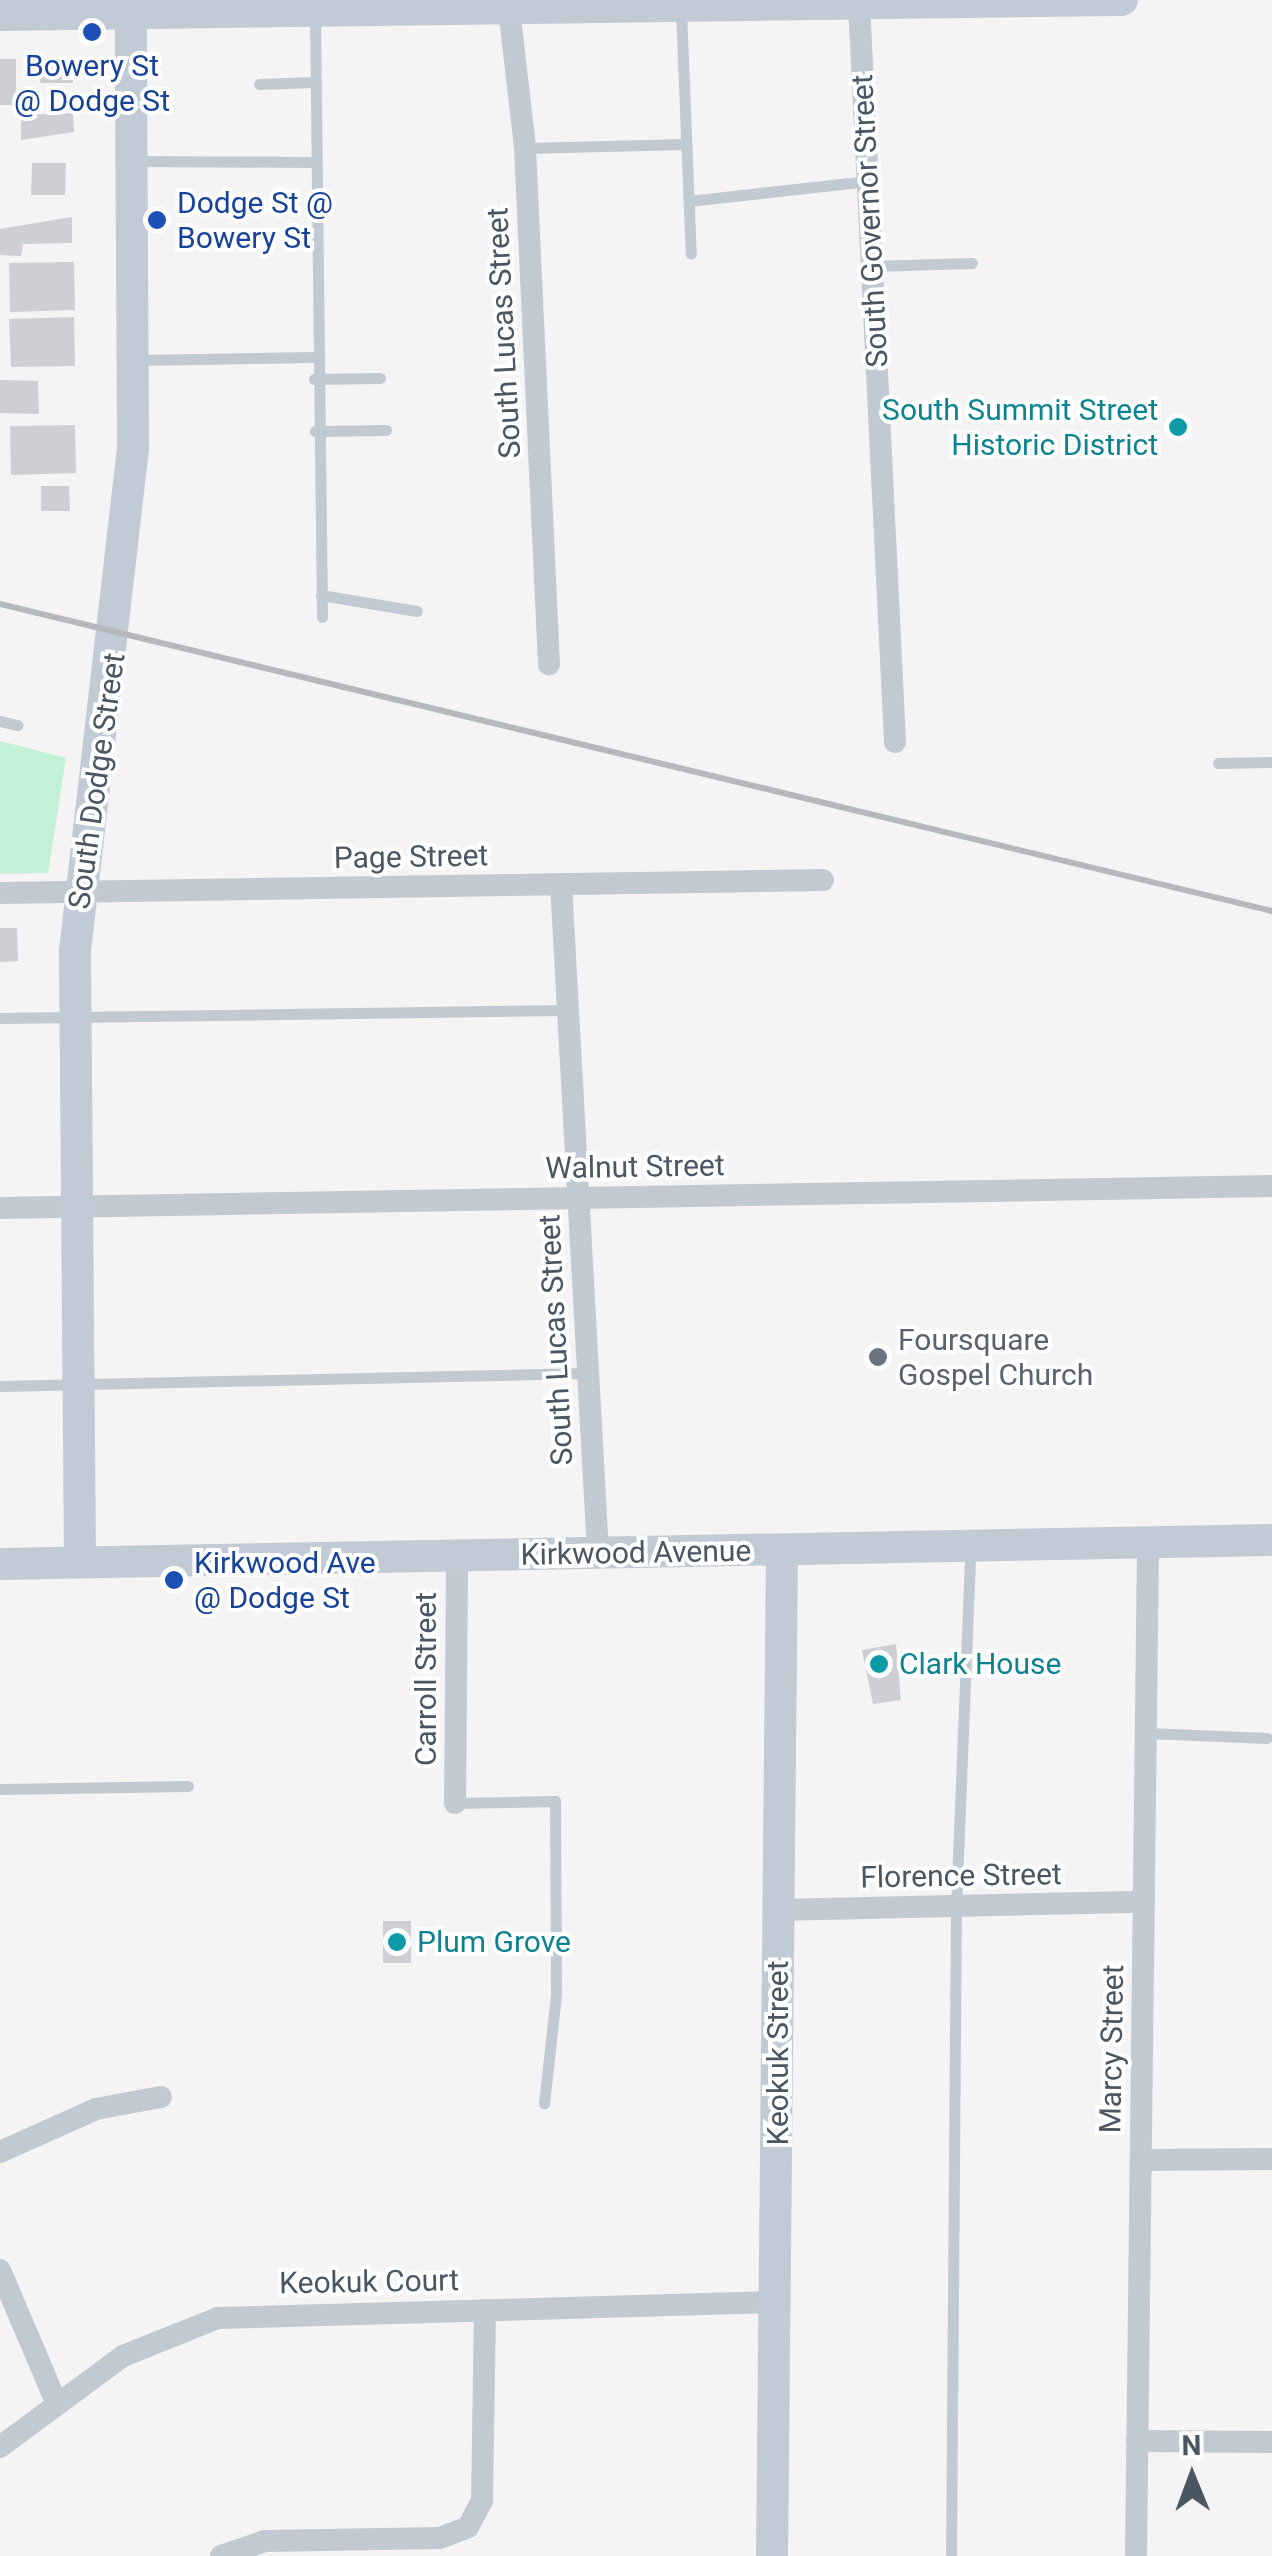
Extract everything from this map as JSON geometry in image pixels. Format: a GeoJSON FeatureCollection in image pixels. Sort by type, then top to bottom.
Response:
{"type":"FeatureCollection","features":[{"type":"Feature","properties":{"kind":"main road"},"geometry":{"type":"LineString","coordinates":[[0,15],[131,7],[1122,0]]}},
{"type":"Feature","properties":{"kind":"main road","name":"South Dodge Street"},"geometry":{"type":"LineString","coordinates":[[80,1562],[76,1017],[80,892],[126,569],[133,360],[131,7]]}},
{"type":"Feature","properties":{"kind":"main road","name":"Kirkwood Avenue"},"geometry":{"type":"LineString","coordinates":[[0,1564],[1272,1540]]}},
{"type":"Feature","properties":{"kind":"main road","name":"Keokuk Street"},"geometry":{"type":"LineString","coordinates":[[772,2556],[782,1550]]}},
{"type":"Feature","properties":{"kind":"street","name":"South Governor Street"},"geometry":{"type":"LineString","coordinates":[[859,1],[895,742]]}},
{"type":"Feature","properties":{"kind":"street","name":"South Lucas Street"},"geometry":{"type":"LineString","coordinates":[[509,4],[525,148],[549,664]]}},
{"type":"Feature","properties":{"kind":"street","name":"Page Street"},"geometry":{"type":"LineString","coordinates":[[0,893],[824,880]]}},
{"type":"Feature","properties":{"kind":"street","name":"South Lucas Street"},"geometry":{"type":"LineString","coordinates":[[562,884],[598,1553]]}},
{"type":"Feature","properties":{"kind":"street","name":"Walnut Street"},"geometry":{"type":"LineString","coordinates":[[0,1208],[1272,1186]]}},
{"type":"Feature","properties":{"kind":"street","name":"Marcy Street"},"geometry":{"type":"LineString","coordinates":[[1136,2556],[1148,1543]]}},
{"type":"Feature","properties":{"kind":"street","name":"Carroll Street"},"geometry":{"type":"LineString","coordinates":[[456,1803],[457,1556]]}},
{"type":"Feature","properties":{"kind":"street","name":"Florence Street"},"geometry":{"type":"LineString","coordinates":[[778,1910],[1144,1902]]}},
{"type":"Feature","properties":{"kind":"street"},"geometry":{"type":"LineString","coordinates":[[0,2152],[96,2109],[161,2097]]}},
{"type":"Feature","properties":{"kind":"street"},"geometry":{"type":"LineString","coordinates":[[1141,2160],[1272,2159]]}},
{"type":"Feature","properties":{"kind":"street"},"geometry":{"type":"LineString","coordinates":[[0,2270],[57,2404]]}},
{"type":"Feature","properties":{"kind":"street","name":"Keokuk Court"},"geometry":{"type":"LineString","coordinates":[[0,2446],[148,2342],[218,2318],[777,2302]]}},
{"type":"Feature","properties":{"kind":"street"},"geometry":{"type":"LineString","coordinates":[[221,2556],[265,2542],[440,2538],[468,2526],[482,2501],[485,2310]]}},
{"type":"Feature","properties":{"kind":"street"},"geometry":{"type":"LineString","coordinates":[[1138,2442],[1272,2442]]}},
{"type":"Feature","properties":{"kind":"lane"},"geometry":{"type":"LineString","coordinates":[[315,5],[314,379],[322,617]]}},
{"type":"Feature","properties":{"kind":"lane"},"geometry":{"type":"LineString","coordinates":[[681,6],[691,254]]}},
{"type":"Feature","properties":{"kind":"lane"},"geometry":{"type":"LineString","coordinates":[[259,84],[313,82]]}},
{"type":"Feature","properties":{"kind":"lane"},"geometry":{"type":"LineString","coordinates":[[525,148],[686,144]]}},
{"type":"Feature","properties":{"kind":"lane"},"geometry":{"type":"LineString","coordinates":[[131,161],[312,162]]}},
{"type":"Feature","properties":{"kind":"lane"},"geometry":{"type":"LineString","coordinates":[[688,201],[868,181]]}},
{"type":"Feature","properties":{"kind":"lane"},"geometry":{"type":"LineString","coordinates":[[872,266],[972,263]]}},
{"type":"Feature","properties":{"kind":"lane"},"geometry":{"type":"LineString","coordinates":[[133,360],[314,358]]}},
{"type":"Feature","properties":{"kind":"lane"},"geometry":{"type":"LineString","coordinates":[[314,379],[380,378]]}},
{"type":"Feature","properties":{"kind":"lane"},"geometry":{"type":"LineString","coordinates":[[315,431],[386,430]]}},
{"type":"Feature","properties":{"kind":"lane"},"geometry":{"type":"LineString","coordinates":[[321,595],[418,611]]}},
{"type":"Feature","properties":{"kind":"lane"},"geometry":{"type":"LineString","coordinates":[[0,720],[18,725]]}},
{"type":"Feature","properties":{"kind":"lane"},"geometry":{"type":"LineString","coordinates":[[1218,763],[1272,762]]}},
{"type":"Feature","properties":{"kind":"lane"},"geometry":{"type":"LineString","coordinates":[[0,1018],[568,1010]]}},
{"type":"Feature","properties":{"kind":"lane"},"geometry":{"type":"LineString","coordinates":[[0,1386],[588,1374]]}},
{"type":"Feature","properties":{"kind":"lane"},"geometry":{"type":"LineString","coordinates":[[951,2556],[956,1907],[970,1546]]}},
{"type":"Feature","properties":{"kind":"lane"},"geometry":{"type":"LineString","coordinates":[[1146,1733],[1267,1738]]}},
{"type":"Feature","properties":{"kind":"lane"},"geometry":{"type":"LineString","coordinates":[[0,1789],[188,1786]]}},
{"type":"Feature","properties":{"kind":"lane"},"geometry":{"type":"LineString","coordinates":[[456,1803],[554,1801],[556,1995],[544,2103]]}},
{"type":"Feature","properties":{"kind":"green space"},"geometry":{"type":"Polygon","coordinates":[[[0,741],[66,758],[48,873],[0,874],[0,741]]]}},
{"type":"Feature","properties":{"kind":"building"},"geometry":{"type":"Polygon","coordinates":[[[56,56],[73,63],[73,83],[40,83],[41,60],[56,56]]]}},
{"type":"Feature","properties":{"kind":"building"},"geometry":{"type":"Polygon","coordinates":[[[0,59],[16,59],[16,105],[0,105],[0,59]]]}},
{"type":"Feature","properties":{"kind":"building"},"geometry":{"type":"Polygon","coordinates":[[[73,113],[74,132],[21,140],[21,115],[73,113]]]}},
{"type":"Feature","properties":{"kind":"building"},"geometry":{"type":"Polygon","coordinates":[[[32,163],[66,163],[65,195],[31,195],[32,163]]]}},
{"type":"Feature","properties":{"kind":"building"},"geometry":{"type":"Polygon","coordinates":[[[72,217],[72,243],[23,244],[21,256],[0,255],[0,229],[72,217]]]}},
{"type":"Feature","properties":{"kind":"building"},"geometry":{"type":"Polygon","coordinates":[[[74,262],[75,310],[10,312],[9,263],[74,262]]]}},
{"type":"Feature","properties":{"kind":"building"},"geometry":{"type":"Polygon","coordinates":[[[74,317],[75,366],[11,367],[9,319],[74,317]]]}},
{"type":"Feature","properties":{"kind":"building"},"geometry":{"type":"Polygon","coordinates":[[[0,380],[38,381],[39,414],[0,413],[0,380]]]}},
{"type":"Feature","properties":{"kind":"building"},"geometry":{"type":"Polygon","coordinates":[[[75,425],[76,473],[11,475],[10,426],[75,425]]]}},
{"type":"Feature","properties":{"kind":"building"},"geometry":{"type":"Polygon","coordinates":[[[41,486],[69,486],[70,511],[41,511],[41,486]]]}},
{"type":"Feature","properties":{"kind":"building"},"geometry":{"type":"Polygon","coordinates":[[[0,928],[17,928],[18,961],[0,962],[0,928]]]}},
{"type":"Feature","properties":{"kind":"building","name":"Clark House"},"geometry":{"type":"Polygon","coordinates":[[[896,1644],[901,1700],[873,1704],[862,1650],[896,1644]]]}},
{"type":"Feature","properties":{"kind":"building","name":"Plum Grove"},"geometry":{"type":"Polygon","coordinates":[[[383,1921],[411,1921],[411,1963],[383,1963],[383,1921]]]}},
{"type":"Feature","properties":{"kind":"railway"},"geometry":{"type":"LineString","coordinates":[[0,604],[1272,911]]}},
{"type":"Feature","properties":{"kind":"place","name":"Bowery St @ Dodge St"},"geometry":{"type":"Point","coordinates":[92,32]}},
{"type":"Feature","properties":{"kind":"place","name":"Dodge St @ Bowery St"},"geometry":{"type":"Point","coordinates":[157,220]}},
{"type":"Feature","properties":{"kind":"place","name":"South Summit Street Historic District"},"geometry":{"type":"Point","coordinates":[1178,427]}},
{"type":"Feature","properties":{"kind":"place","name":"Foursquare Gospel Church"},"geometry":{"type":"Point","coordinates":[878,1357]}},
{"type":"Feature","properties":{"kind":"place","name":"Kirkwood Ave @ Dodge St"},"geometry":{"type":"Point","coordinates":[174,1580]}},
{"type":"Feature","properties":{"kind":"place","name":"Clark House"},"geometry":{"type":"Point","coordinates":[879,1664]}},
{"type":"Feature","properties":{"kind":"place","name":"Plum Grove"},"geometry":{"type":"Point","coordinates":[397,1942]}}]}
